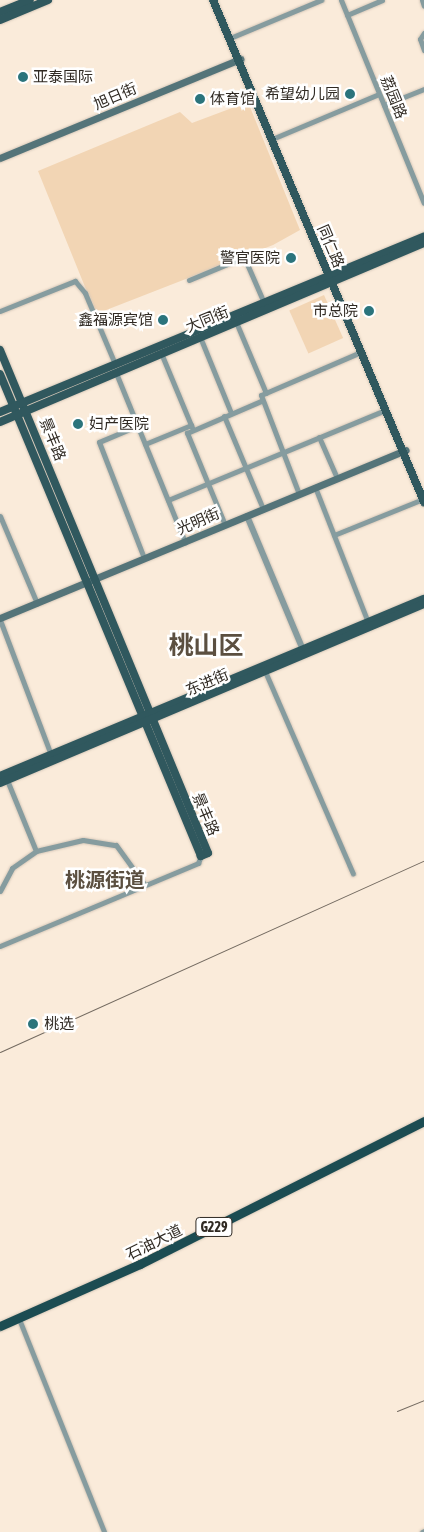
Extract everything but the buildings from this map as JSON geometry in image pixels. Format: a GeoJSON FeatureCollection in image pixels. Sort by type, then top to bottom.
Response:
{"type":"FeatureCollection","features":[{"type":"Feature","properties":{"kind":"highway","name":"石油大道"},"geometry":{"type":"LineString","coordinates":[[0,1326],[132,1268],[424,1120]]}},
{"type":"Feature","properties":{"kind":"main road"},"geometry":{"type":"LineString","coordinates":[[0,12],[30,0]]}},
{"type":"Feature","properties":{"kind":"main road"},"geometry":{"type":"LineString","coordinates":[[0,20],[48,0]]}},
{"type":"Feature","properties":{"kind":"main road","name":"同仁路"},"geometry":{"type":"LineString","coordinates":[[215,0],[422,492]]}},
{"type":"Feature","properties":{"kind":"main road","name":"旭日街"},"geometry":{"type":"LineString","coordinates":[[0,158],[240,59]]}},
{"type":"Feature","properties":{"kind":"main road","name":"大同街"},"geometry":{"type":"LineString","coordinates":[[115,368],[161,353],[236,322],[424,236]]}},
{"type":"Feature","properties":{"kind":"main road","name":"大同街"},"geometry":{"type":"LineString","coordinates":[[0,412],[13,407],[25,406],[264,303],[424,243]]}},
{"type":"Feature","properties":{"kind":"main road","name":"同仁路"},"geometry":{"type":"LineString","coordinates":[[332,278],[385,410],[404,451]]}},
{"type":"Feature","properties":{"kind":"main road","name":"景丰路"},"geometry":{"type":"LineString","coordinates":[[0,350],[25,406],[91,580],[201,856]]}},
{"type":"Feature","properties":{"kind":"main road","name":"景丰路"},"geometry":{"type":"LineString","coordinates":[[0,374],[16,415],[91,580]]}},
{"type":"Feature","properties":{"kind":"main road","name":"大同街"},"geometry":{"type":"LineString","coordinates":[[0,422],[16,415],[25,406]]}},
{"type":"Feature","properties":{"kind":"main road","name":"光明街"},"geometry":{"type":"LineString","coordinates":[[0,619],[404,451]]}},
{"type":"Feature","properties":{"kind":"main road","name":"东进街"},"geometry":{"type":"LineString","coordinates":[[264,669],[303,650],[424,598]]}},
{"type":"Feature","properties":{"kind":"main road","name":"东进街"},"geometry":{"type":"LineString","coordinates":[[2,779],[424,604]]}},
{"type":"Feature","properties":{"kind":"main road","name":"东进街"},"geometry":{"type":"LineString","coordinates":[[2,779],[51,755],[148,719]]}},
{"type":"Feature","properties":{"kind":"street"},"geometry":{"type":"LineString","coordinates":[[231,38],[321,0]]}},
{"type":"Feature","properties":{"kind":"street","name":"荔园路"},"geometry":{"type":"LineString","coordinates":[[341,0],[424,203]]}},
{"type":"Feature","properties":{"kind":"street"},"geometry":{"type":"LineString","coordinates":[[347,15],[382,0]]}},
{"type":"Feature","properties":{"kind":"street"},"geometry":{"type":"LineString","coordinates":[[422,0],[424,6]]}},
{"type":"Feature","properties":{"kind":"street"},"geometry":{"type":"LineString","coordinates":[[424,33],[420,39],[424,50]]}},
{"type":"Feature","properties":{"kind":"street"},"geometry":{"type":"LineString","coordinates":[[384,105],[424,89]]}},
{"type":"Feature","properties":{"kind":"street"},"geometry":{"type":"LineString","coordinates":[[273,138],[379,94]]}},
{"type":"Feature","properties":{"kind":"street"},"geometry":{"type":"LineString","coordinates":[[189,280],[244,257],[264,303]]}},
{"type":"Feature","properties":{"kind":"street"},"geometry":{"type":"LineString","coordinates":[[0,311],[75,281],[86,293],[137,426],[185,542]]}},
{"type":"Feature","properties":{"kind":"street"},"geometry":{"type":"LineString","coordinates":[[236,322],[266,393]]}},
{"type":"Feature","properties":{"kind":"street"},"geometry":{"type":"LineString","coordinates":[[200,337],[231,413]]}},
{"type":"Feature","properties":{"kind":"street"},"geometry":{"type":"LineString","coordinates":[[300,494],[261,401],[261,396],[361,352]]}},
{"type":"Feature","properties":{"kind":"street"},"geometry":{"type":"LineString","coordinates":[[161,353],[192,427]]}},
{"type":"Feature","properties":{"kind":"street"},"geometry":{"type":"LineString","coordinates":[[145,444],[261,401]]}},
{"type":"Feature","properties":{"kind":"street"},"geometry":{"type":"LineString","coordinates":[[168,500],[385,410]]}},
{"type":"Feature","properties":{"kind":"street"},"geometry":{"type":"LineString","coordinates":[[224,416],[263,509]]}},
{"type":"Feature","properties":{"kind":"street"},"geometry":{"type":"LineString","coordinates":[[137,426],[99,442],[144,558]]}},
{"type":"Feature","properties":{"kind":"street"},"geometry":{"type":"LineString","coordinates":[[192,427],[187,433],[224,525]]}},
{"type":"Feature","properties":{"kind":"street"},"geometry":{"type":"LineString","coordinates":[[320,437],[337,478]]}},
{"type":"Feature","properties":{"kind":"street"},"geometry":{"type":"LineString","coordinates":[[315,487],[368,622]]}},
{"type":"Feature","properties":{"kind":"street"},"geometry":{"type":"LineString","coordinates":[[334,535],[422,492]]}},
{"type":"Feature","properties":{"kind":"street"},"geometry":{"type":"LineString","coordinates":[[0,516],[37,603]]}},
{"type":"Feature","properties":{"kind":"street"},"geometry":{"type":"LineString","coordinates":[[247,516],[303,650]]}},
{"type":"Feature","properties":{"kind":"street"},"geometry":{"type":"LineString","coordinates":[[0,619],[51,755]]}},
{"type":"Feature","properties":{"kind":"street"},"geometry":{"type":"LineString","coordinates":[[264,669],[353,874]]}},
{"type":"Feature","properties":{"kind":"street"},"geometry":{"type":"LineString","coordinates":[[2,779],[36,851]]}},
{"type":"Feature","properties":{"kind":"street"},"geometry":{"type":"LineString","coordinates":[[0,891],[12,868],[36,851],[83,840],[116,845],[145,885]]}},
{"type":"Feature","properties":{"kind":"street"},"geometry":{"type":"LineString","coordinates":[[0,946],[198,863],[201,856]]}},
{"type":"Feature","properties":{"kind":"street"},"geometry":{"type":"LineString","coordinates":[[19,1319],[104,1532]]}},
{"type":"Feature","properties":{"kind":"shaded area"},"geometry":{"type":"Polygon","coordinates":[[[248,102],[300,230],[273,245],[96,314],[38,171],[180,112],[192,123],[248,102]]]}},
{"type":"Feature","properties":{"kind":"shaded area"},"geometry":{"type":"Polygon","coordinates":[[[324,295],[343,338],[308,353],[289,310],[324,295]]]}},
{"type":"Feature","properties":{"kind":"railway"},"geometry":{"type":"LineString","coordinates":[[0,1052],[424,861]]}},
{"type":"Feature","properties":{"kind":"railway"},"geometry":{"type":"LineString","coordinates":[[397,1411],[424,1400]]}},
{"type":"Feature","properties":{"kind":"place","name":"亚泰国际"},"geometry":{"type":"Point","coordinates":[23,77]}},
{"type":"Feature","properties":{"kind":"place","name":"希望幼儿园"},"geometry":{"type":"Point","coordinates":[350,94]}},
{"type":"Feature","properties":{"kind":"place","name":"体育馆"},"geometry":{"type":"Point","coordinates":[200,99]}},
{"type":"Feature","properties":{"kind":"place","name":"警官医院"},"geometry":{"type":"Point","coordinates":[291,258]}},
{"type":"Feature","properties":{"kind":"place","name":"市总院"},"geometry":{"type":"Point","coordinates":[369,311]}},
{"type":"Feature","properties":{"kind":"place","name":"鑫福源宾馆"},"geometry":{"type":"Point","coordinates":[163,320]}},
{"type":"Feature","properties":{"kind":"place","name":"妇产医院"},"geometry":{"type":"Point","coordinates":[78,424]}},
{"type":"Feature","properties":{"kind":"place","name":"桃选"},"geometry":{"type":"Point","coordinates":[33,1024]}},
{"type":"Feature","properties":{"kind":"district","name":"桃山区"},"geometry":{"type":"Point","coordinates":[206,645]}},
{"type":"Feature","properties":{"kind":"district","name":"桃源街道"},"geometry":{"type":"Point","coordinates":[105,879]}}]}
